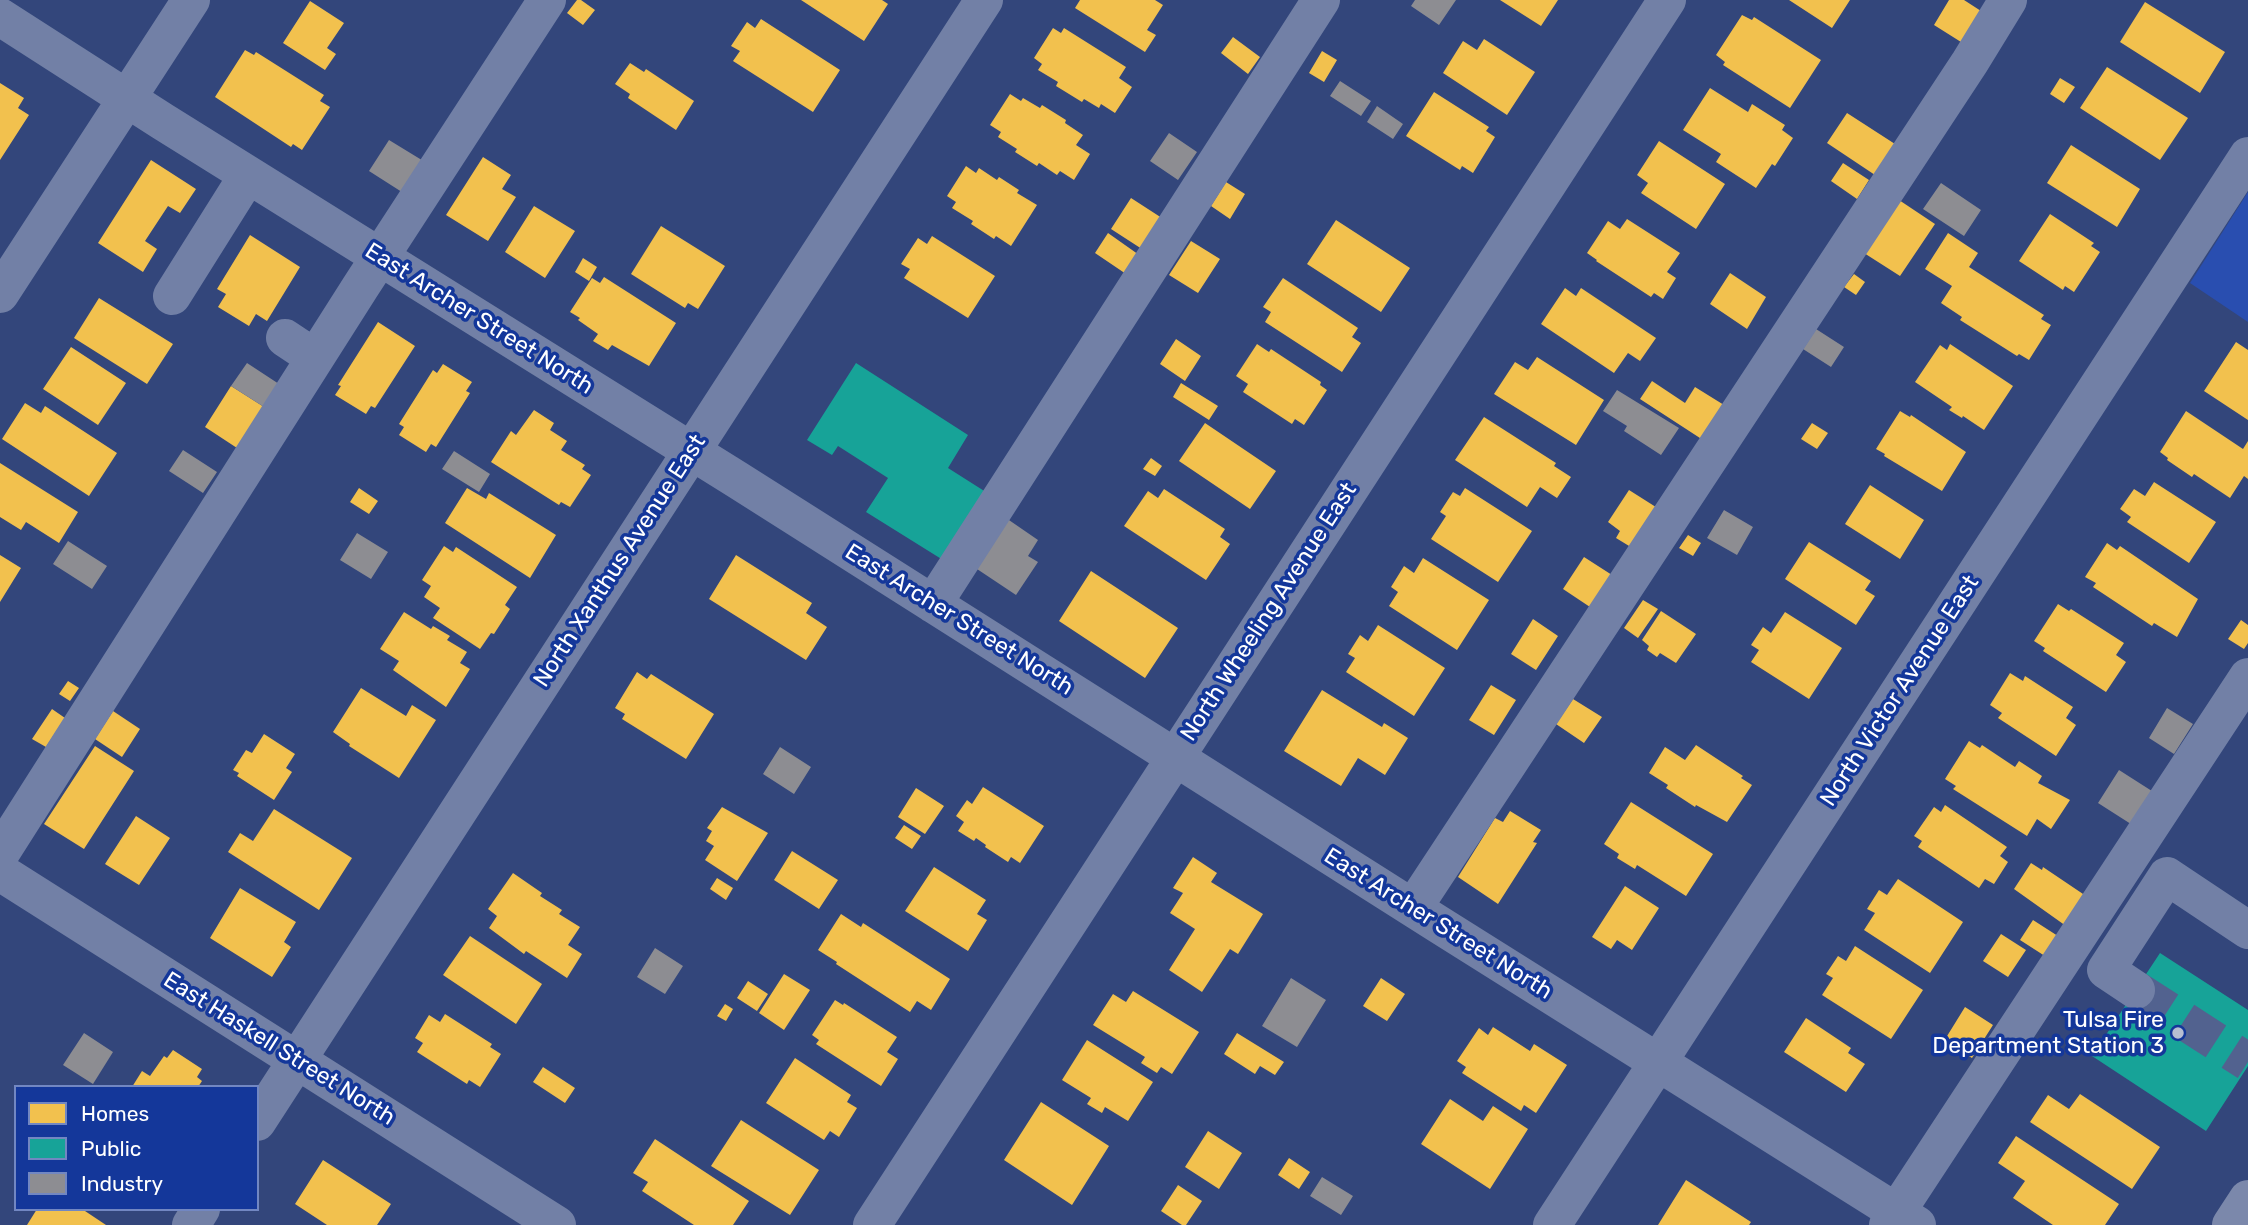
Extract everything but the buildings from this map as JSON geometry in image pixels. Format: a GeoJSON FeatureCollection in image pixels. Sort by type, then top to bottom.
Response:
{"type":"FeatureCollection","features":[{"type":"Feature","properties":{"kind":"main road"},"geometry":{"type":"LineString","coordinates":[[2231,1225],[2248,1199]]}},
{"type":"Feature","properties":{"kind":"street"},"geometry":{"type":"LineString","coordinates":[[0,294],[191,0]]}},
{"type":"Feature","properties":{"kind":"street"},"geometry":{"type":"LineString","coordinates":[[0,854],[300,348],[380,257],[547,0]]}},
{"type":"Feature","properties":{"kind":"street","name":"North Xanthus Avenue East"},"geometry":{"type":"LineString","coordinates":[[259,1119],[984,0]]}},
{"type":"Feature","properties":{"kind":"street"},"geometry":{"type":"LineString","coordinates":[[933,604],[1321,0]]}},
{"type":"Feature","properties":{"kind":"street","name":"North Wheeling Avenue East"},"geometry":{"type":"LineString","coordinates":[[872,1225],[1667,0]]}},
{"type":"Feature","properties":{"kind":"street"},"geometry":{"type":"LineString","coordinates":[[1413,908],[1970,62],[2008,0]]}},
{"type":"Feature","properties":{"kind":"street","name":"East Archer Street North"},"geometry":{"type":"LineString","coordinates":[[0,17],[1658,1062],[1901,1221]]}},
{"type":"Feature","properties":{"kind":"street","name":"North Victor Avenue East"},"geometry":{"type":"LineString","coordinates":[[1552,1225],[2248,156]]}},
{"type":"Feature","properties":{"kind":"street"},"geometry":{"type":"LineString","coordinates":[[172,296],[248,175]]}},
{"type":"Feature","properties":{"kind":"street"},"geometry":{"type":"LineString","coordinates":[[1901,1221],[2248,677]]}},
{"type":"Feature","properties":{"kind":"street","name":"East Haskell Street North"},"geometry":{"type":"LineString","coordinates":[[0,872],[557,1225]]}},
{"type":"Feature","properties":{"kind":"street"},"geometry":{"type":"LineString","coordinates":[[2121,980],[2167,876],[2248,930]]}},
{"type":"Feature","properties":{"kind":"shaded area"},"geometry":{"type":"Polygon","coordinates":[[[2248,192],[2248,322],[2190,283],[2248,192]]]}},
{"type":"Feature","properties":{"kind":"tunnel"},"geometry":{"type":"LineString","coordinates":[[2136,990],[2248,1062]]}},
{"type":"Feature","properties":{"kind":"place","name":"Tulsa Fire Department Station 3"},"geometry":{"type":"Point","coordinates":[2178,1033]}}]}
